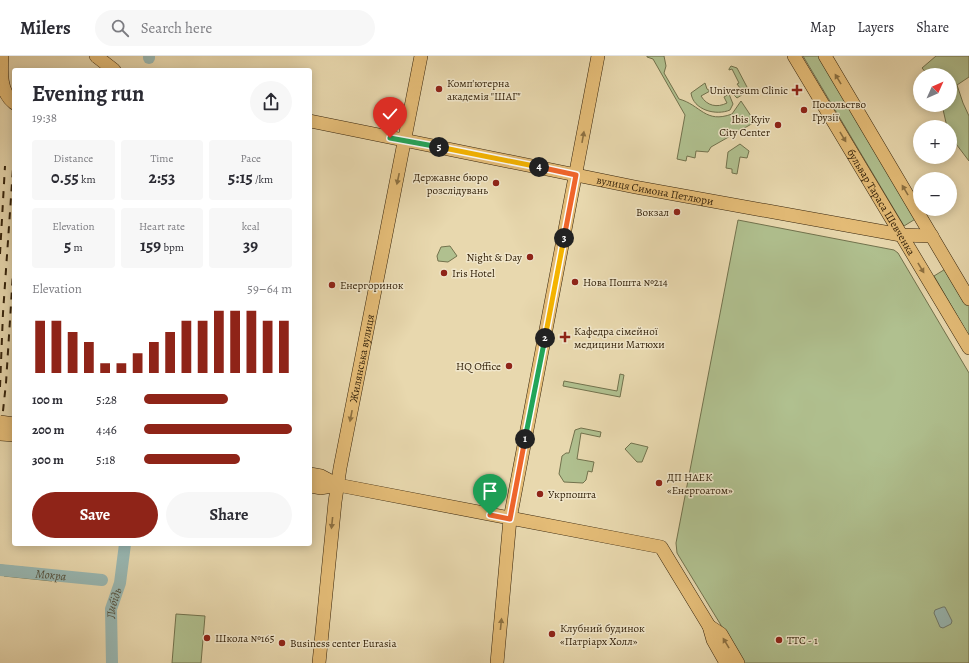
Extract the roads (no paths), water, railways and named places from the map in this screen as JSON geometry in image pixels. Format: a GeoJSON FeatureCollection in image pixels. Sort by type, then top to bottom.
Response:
{"type":"FeatureCollection","features":[{"type":"Feature","properties":{"kind":"main road"},"geometry":{"type":"LineString","coordinates":[[2,56],[2,88],[7,98],[12,102]]}},
{"type":"Feature","properties":{"kind":"main road"},"geometry":{"type":"LineString","coordinates":[[96,56],[111,68]]}},
{"type":"Feature","properties":{"kind":"main road","name":"Жилянська вулиця"},"geometry":{"type":"LineString","coordinates":[[319,663],[327,572],[338,485],[406,141],[421,56]]}},
{"type":"Feature","properties":{"kind":"main road"},"geometry":{"type":"LineString","coordinates":[[497,663],[510,519],[598,56]]}},
{"type":"Feature","properties":{"kind":"main road","name":"бульвар Тараса Шевченка"},"geometry":{"type":"LineString","coordinates":[[794,56],[969,348]]}},
{"type":"Feature","properties":{"kind":"main road"},"geometry":{"type":"LineString","coordinates":[[825,56],[969,299]]}},
{"type":"Feature","properties":{"kind":"main road","name":"вулиця Симона Петлюри"},"geometry":{"type":"LineString","coordinates":[[312,121],[576,175],[901,235],[932,236]]}},
{"type":"Feature","properties":{"kind":"main road"},"geometry":{"type":"LineString","coordinates":[[0,422],[12,424]]}},
{"type":"Feature","properties":{"kind":"main road"},"geometry":{"type":"LineString","coordinates":[[0,434],[12,435]]}},
{"type":"Feature","properties":{"kind":"main road"},"geometry":{"type":"LineString","coordinates":[[312,474],[321,476],[338,485],[661,547],[710,626],[713,640],[726,663]]}},
{"type":"Feature","properties":{"kind":"main road"},"geometry":{"type":"LineString","coordinates":[[312,486],[320,488],[338,485]]}},
{"type":"Feature","properties":{"kind":"main road"},"geometry":{"type":"LineString","coordinates":[[710,626],[721,634],[738,663]]}},
{"type":"Feature","properties":{"kind":"water"},"geometry":{"type":"Polygon","coordinates":[[[945,607],[952,621],[951,624],[943,628],[940,627],[934,613],[935,610],[945,607]]]}},
{"type":"Feature","properties":{"kind":"waterway","name":"Либідь"},"geometry":{"type":"LineString","coordinates":[[112,663],[111,609],[120,583],[125,546]]}},
{"type":"Feature","properties":{"kind":"waterway","name":"Мокра"},"geometry":{"type":"LineString","coordinates":[[0,570],[102,580]]}},
{"type":"Feature","properties":{"kind":"railway"},"geometry":{"type":"LineString","coordinates":[[0,254],[5,166]]}},
{"type":"Feature","properties":{"kind":"railway"},"geometry":{"type":"LineString","coordinates":[[0,387],[3,313],[12,183]]}},
{"type":"Feature","properties":{"kind":"railway"},"geometry":{"type":"LineString","coordinates":[[0,439],[6,383],[12,288]]}},
{"type":"Feature","properties":{"kind":"place","name":"Комп'ютерна академія \"ШАГ\""},"geometry":{"type":"Point","coordinates":[439,89]}},
{"type":"Feature","properties":{"kind":"place","name":"Universum Clinic"},"geometry":{"type":"Point","coordinates":[797,90]}},
{"type":"Feature","properties":{"kind":"place","name":"Посольство Грузії"},"geometry":{"type":"Point","coordinates":[804,110]}},
{"type":"Feature","properties":{"kind":"place","name":"Ibis Kyiv City Center"},"geometry":{"type":"Point","coordinates":[778,125]}},
{"type":"Feature","properties":{"kind":"place","name":"Державне бюро розслідувань"},"geometry":{"type":"Point","coordinates":[496,183]}},
{"type":"Feature","properties":{"kind":"place","name":"Вокзал"},"geometry":{"type":"Point","coordinates":[677,212]}},
{"type":"Feature","properties":{"kind":"place","name":"Night & Day"},"geometry":{"type":"Point","coordinates":[530,257]}},
{"type":"Feature","properties":{"kind":"place","name":"Iris Hotel"},"geometry":{"type":"Point","coordinates":[444,273]}},
{"type":"Feature","properties":{"kind":"place","name":"Нова Пошта №214"},"geometry":{"type":"Point","coordinates":[575,282]}},
{"type":"Feature","properties":{"kind":"place","name":"Енергоринок"},"geometry":{"type":"Point","coordinates":[332,285]}},
{"type":"Feature","properties":{"kind":"place","name":"Кафедра сімейної медицини Матюхи"},"geometry":{"type":"Point","coordinates":[565,337]}},
{"type":"Feature","properties":{"kind":"place","name":"HQ Office"},"geometry":{"type":"Point","coordinates":[509,366]}},
{"type":"Feature","properties":{"kind":"place","name":"ДП НАЕК «Енергоатом»"},"geometry":{"type":"Point","coordinates":[659,483]}},
{"type":"Feature","properties":{"kind":"place","name":"Укрпошта"},"geometry":{"type":"Point","coordinates":[540,494]}},
{"type":"Feature","properties":{"kind":"place","name":"Клубний будинок «Патріарх Холл»"},"geometry":{"type":"Point","coordinates":[552,634]}},
{"type":"Feature","properties":{"kind":"place","name":"Школа №165"},"geometry":{"type":"Point","coordinates":[207,638]}},
{"type":"Feature","properties":{"kind":"place","name":"ТТС - 1"},"geometry":{"type":"Point","coordinates":[779,640]}},
{"type":"Feature","properties":{"kind":"place","name":"Business center Eurasia"},"geometry":{"type":"Point","coordinates":[282,643]}}]}
